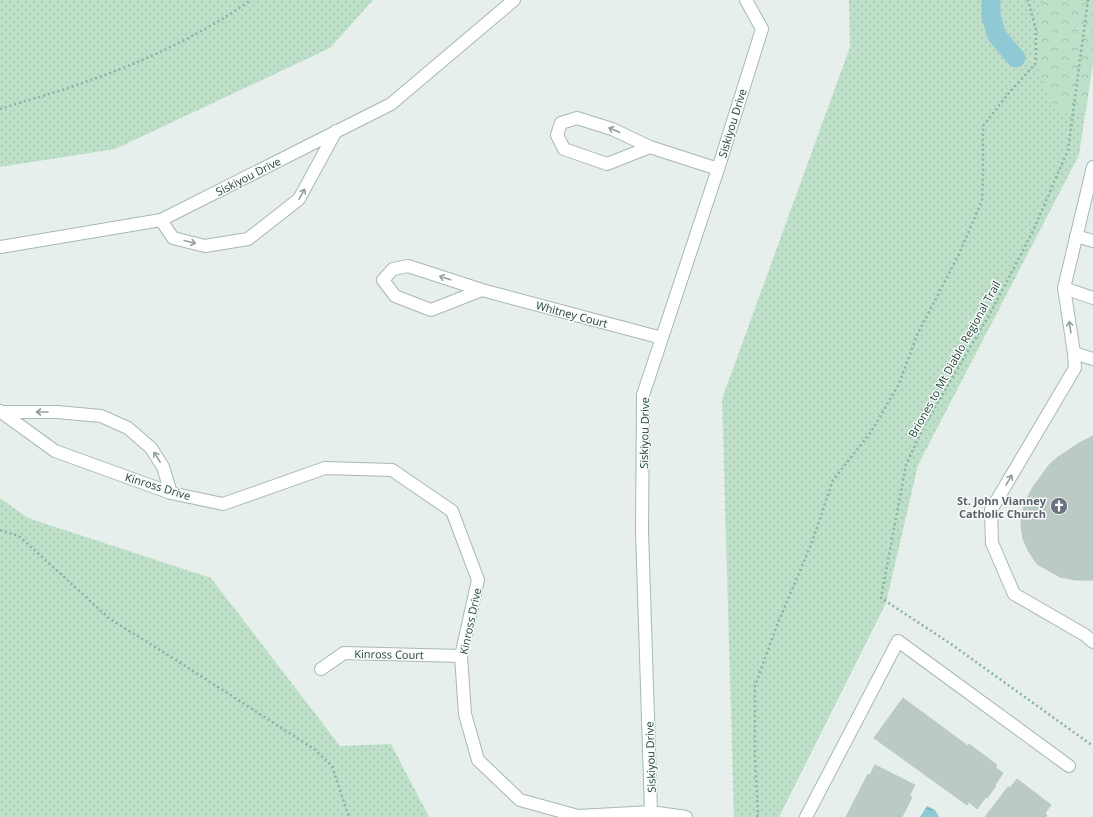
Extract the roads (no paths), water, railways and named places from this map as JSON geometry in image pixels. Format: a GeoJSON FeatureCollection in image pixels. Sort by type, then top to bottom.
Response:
{"type":"FeatureCollection","features":[{"type":"Feature","properties":{"kind":"street","name":"Siskiyou Drive"},"geometry":{"type":"LineString","coordinates":[[0,247],[161,220],[391,104],[514,0]]}},
{"type":"Feature","properties":{"kind":"street","name":"Siskiyou Drive"},"geometry":{"type":"LineString","coordinates":[[651,814],[642,531],[643,396],[718,169],[762,29],[746,0]]}},
{"type":"Feature","properties":{"kind":"street"},"geometry":{"type":"LineString","coordinates":[[650,147],[607,164],[564,149],[557,135],[561,123],[577,118],[612,129],[650,147],[718,169]]}},
{"type":"Feature","properties":{"kind":"street"},"geometry":{"type":"LineString","coordinates":[[161,220],[173,238],[205,246],[248,239],[299,199],[336,132]]}},
{"type":"Feature","properties":{"kind":"street"},"geometry":{"type":"LineString","coordinates":[[1093,167],[1064,288],[1075,368],[991,510],[992,543],[1014,594],[1085,635],[1093,642]]}},
{"type":"Feature","properties":{"kind":"street"},"geometry":{"type":"LineString","coordinates":[[1076,236],[1093,241]]}},
{"type":"Feature","properties":{"kind":"street","name":"Whitney Court"},"geometry":{"type":"LineString","coordinates":[[482,290],[431,310],[395,296],[383,280],[393,269],[408,266],[482,290],[662,338]]}},
{"type":"Feature","properties":{"kind":"street"},"geometry":{"type":"LineString","coordinates":[[1064,288],[1093,298]]}},
{"type":"Feature","properties":{"kind":"street"},"geometry":{"type":"LineString","coordinates":[[1074,353],[1093,359]]}},
{"type":"Feature","properties":{"kind":"street"},"geometry":{"type":"LineString","coordinates":[[1,412],[57,412],[101,416],[128,428],[151,448],[164,467],[171,493]]}},
{"type":"Feature","properties":{"kind":"street","name":"Kinross Drive"},"geometry":{"type":"LineString","coordinates":[[1,412],[55,451],[171,493],[223,504],[325,468],[392,470],[452,511],[478,580],[461,656],[465,714],[478,760],[520,800],[578,816],[651,814],[686,817]]}},
{"type":"Feature","properties":{"kind":"street"},"geometry":{"type":"LineString","coordinates":[[806,817],[898,641],[1069,766]]}},
{"type":"Feature","properties":{"kind":"street","name":"Kinross Court"},"geometry":{"type":"LineString","coordinates":[[320,669],[344,653],[461,656]]}},
{"type":"Feature","properties":{"kind":"water"},"geometry":{"type":"Polygon","coordinates":[[[927,806],[935,810],[939,817],[920,817],[927,806]]]}},
{"type":"Feature","properties":{"kind":"waterway"},"geometry":{"type":"LineString","coordinates":[[991,0],[991,16],[997,36],[1016,58]]}},
{"type":"Feature","properties":{"kind":"place","name":"St. John Vianney Catholic Church"},"geometry":{"type":"Point","coordinates":[1059,506]}}]}
